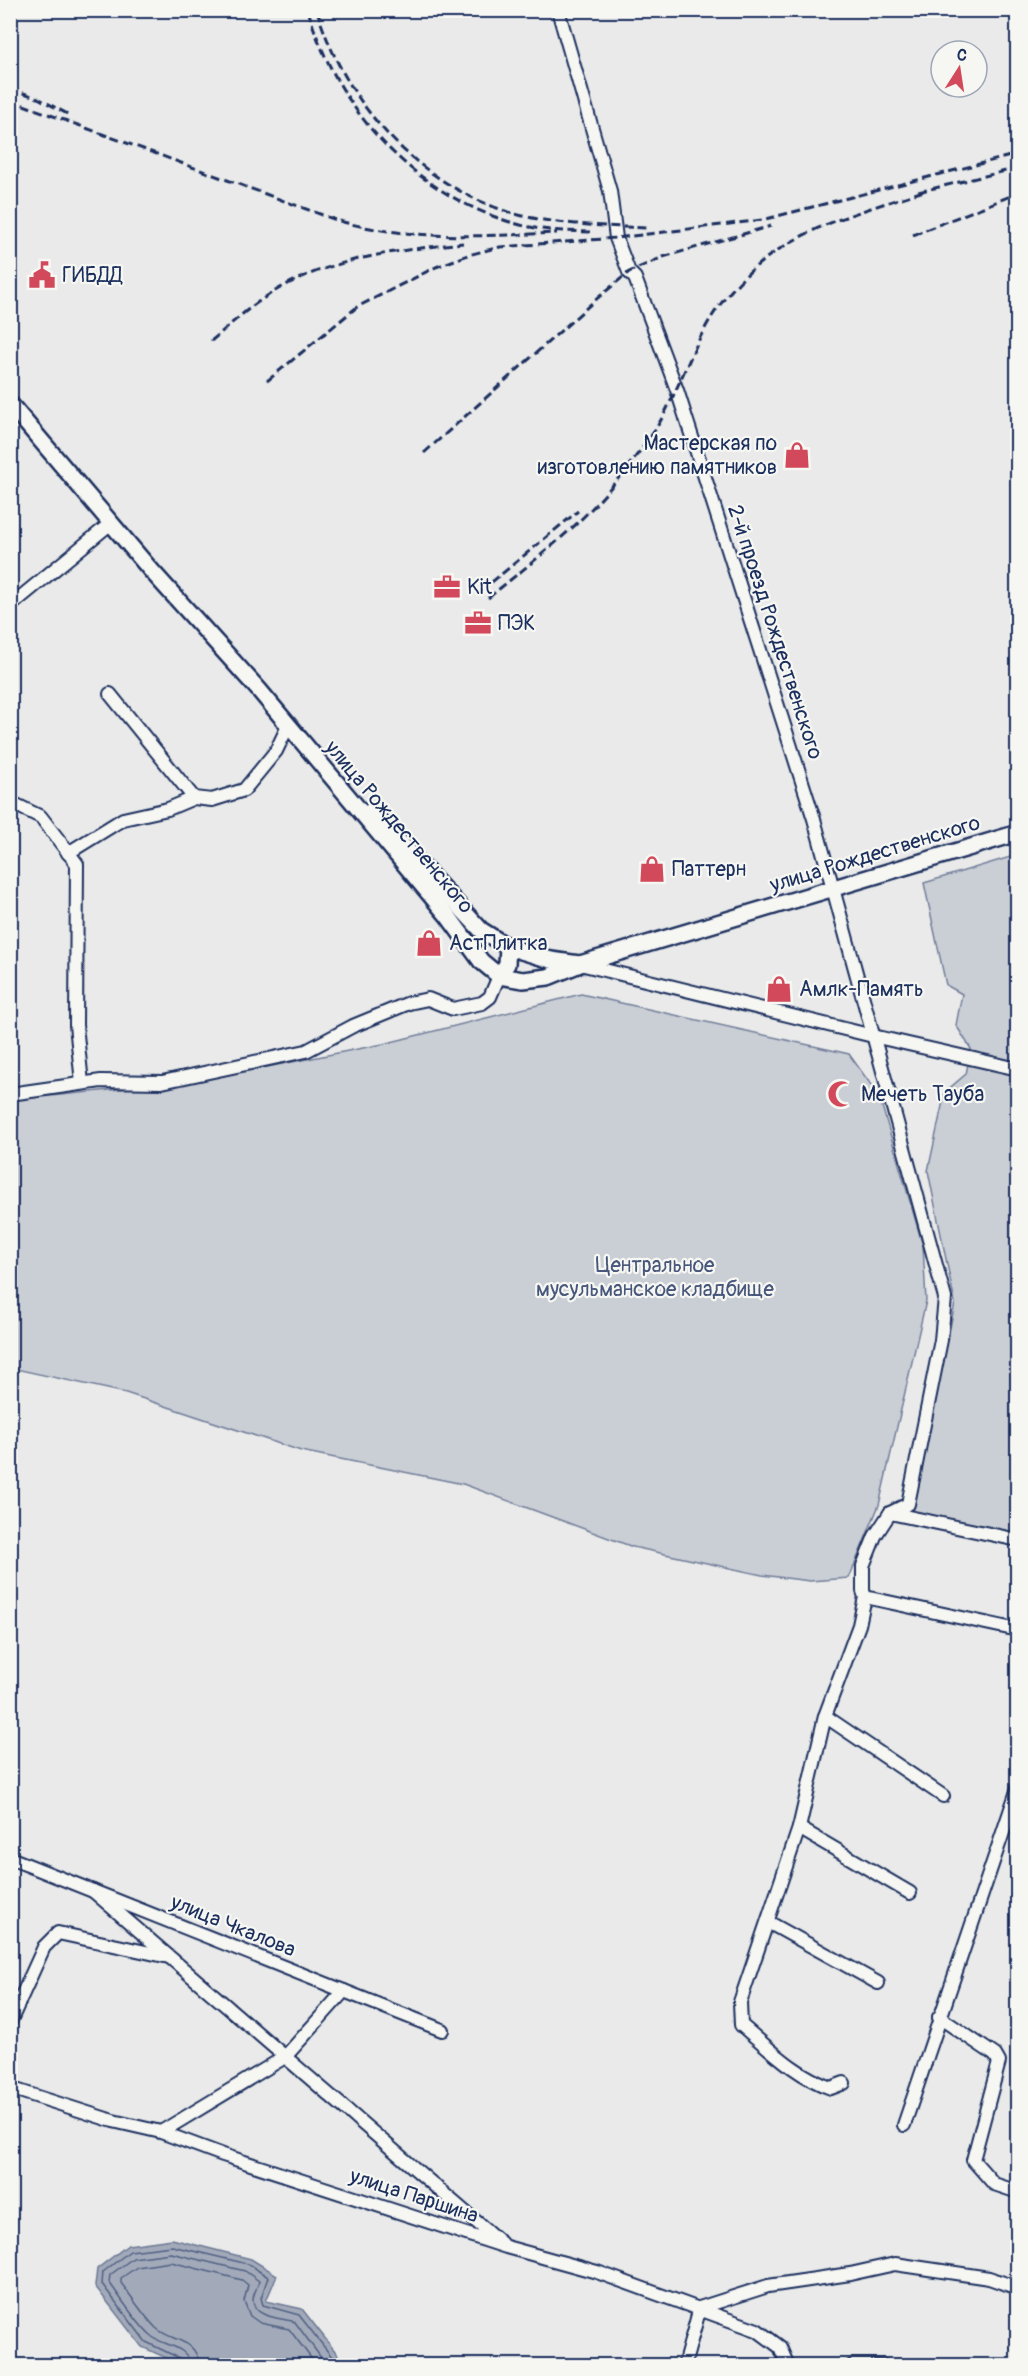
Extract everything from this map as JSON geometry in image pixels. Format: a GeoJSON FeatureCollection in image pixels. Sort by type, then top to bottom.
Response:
{"type":"FeatureCollection","features":[{"type":"Feature","properties":{"kind":"main road","name":"улица Рождественского"},"geometry":{"type":"LineString","coordinates":[[10,404],[111,524],[259,690],[448,916],[481,961],[499,976],[523,980],[548,977],[580,964],[1017,833]]}},
{"type":"Feature","properties":{"kind":"main road"},"geometry":{"type":"LineString","coordinates":[[259,690],[481,930],[502,944],[507,964],[499,976]]}},
{"type":"Feature","properties":{"kind":"main road"},"geometry":{"type":"LineString","coordinates":[[481,961],[487,942],[502,944],[551,960],[580,964]]}},
{"type":"Feature","properties":{"kind":"street","name":"2-й проезд Рождественского"},"geometry":{"type":"LineString","coordinates":[[558,10],[610,192],[616,238],[630,272],[635,278],[677,390],[811,808],[945,1298],[941,1340],[908,1504],[890,1512]]}},
{"type":"Feature","properties":{"kind":"street"},"geometry":{"type":"LineString","coordinates":[[10,606],[111,524]]}},
{"type":"Feature","properties":{"kind":"street"},"geometry":{"type":"LineString","coordinates":[[110,694],[194,798]]}},
{"type":"Feature","properties":{"kind":"street"},"geometry":{"type":"LineString","coordinates":[[68,853],[123,819],[168,808],[194,798],[212,800],[244,790],[276,751],[288,726]]}},
{"type":"Feature","properties":{"kind":"street"},"geometry":{"type":"LineString","coordinates":[[10,802],[41,817],[77,864],[76,1025],[82,1083]]}},
{"type":"Feature","properties":{"kind":"street"},"geometry":{"type":"LineString","coordinates":[[580,964],[1017,1069]]}},
{"type":"Feature","properties":{"kind":"street"},"geometry":{"type":"LineString","coordinates":[[10,1094],[101,1081],[162,1082],[306,1051],[353,1026],[409,1002],[428,999],[453,1009],[482,1003],[490,997],[499,976]]}},
{"type":"Feature","properties":{"kind":"street"},"geometry":{"type":"LineString","coordinates":[[844,2083],[831,2088],[816,2083],[797,2071],[741,2025],[740,2002],[798,1827],[825,1716],[859,1625],[866,1597],[863,1591],[863,1566],[875,1536],[890,1512],[1017,1540]]}},
{"type":"Feature","properties":{"kind":"street"},"geometry":{"type":"LineString","coordinates":[[866,1597],[1017,1630]]}},
{"type":"Feature","properties":{"kind":"street"},"geometry":{"type":"LineString","coordinates":[[825,1716],[943,1796]]}},
{"type":"Feature","properties":{"kind":"street"},"geometry":{"type":"LineString","coordinates":[[904,2125],[939,2017],[968,1940],[1017,1788]]}},
{"type":"Feature","properties":{"kind":"street"},"geometry":{"type":"LineString","coordinates":[[798,1827],[910,1893]]}},
{"type":"Feature","properties":{"kind":"street","name":"улица Чкалова"},"geometry":{"type":"LineString","coordinates":[[10,1858],[442,2030]]}},
{"type":"Feature","properties":{"kind":"street"},"geometry":{"type":"LineString","coordinates":[[93,1891],[506,2247]]}},
{"type":"Feature","properties":{"kind":"street"},"geometry":{"type":"LineString","coordinates":[[768,1922],[878,1983]]}},
{"type":"Feature","properties":{"kind":"street"},"geometry":{"type":"LineString","coordinates":[[10,2022],[44,1947],[58,1933],[171,1958]]}},
{"type":"Feature","properties":{"kind":"street"},"geometry":{"type":"LineString","coordinates":[[161,2132],[285,2057],[344,1991]]}},
{"type":"Feature","properties":{"kind":"street"},"geometry":{"type":"LineString","coordinates":[[939,2017],[995,2055],[999,2062],[973,2160],[994,2184],[1017,2192]]}},
{"type":"Feature","properties":{"kind":"street","name":"улица Паршина"},"geometry":{"type":"LineString","coordinates":[[10,2088],[104,2119],[161,2132],[506,2247],[597,2272],[757,2330],[780,2347],[788,2366]]}},
{"type":"Feature","properties":{"kind":"street"},"geometry":{"type":"LineString","coordinates":[[684,2366],[698,2310],[768,2286],[850,2274],[895,2264],[989,2278],[1017,2288]]}},
{"type":"Feature","properties":{"kind":"street"},"geometry":{"type":"LineString","coordinates":[[852,2366],[883,2366]]}},
{"type":"Feature","properties":{"kind":"green space"},"geometry":{"type":"Polygon","coordinates":[[[1017,855],[1017,1537],[913,1513],[955,1303],[928,1171],[945,1092],[966,1074],[971,1049],[956,1025],[962,994],[946,985],[924,883],[1017,855]]]}},
{"type":"Feature","properties":{"kind":"green space","name":"Центральное мусульманское кладбище"},"geometry":{"type":"Polygon","coordinates":[[[581,994],[849,1054],[879,1096],[923,1246],[926,1301],[879,1505],[849,1578],[810,1581],[762,1575],[633,1547],[463,1484],[301,1451],[126,1393],[11,1368],[10,1100],[191,1082],[383,1044],[581,994]]]}},
{"type":"Feature","properties":{"kind":"water"},"geometry":{"type":"Polygon","coordinates":[[[172,2239],[251,2259],[277,2275],[266,2301],[302,2309],[338,2355],[342,2365],[182,2365],[142,2347],[95,2286],[97,2269],[128,2245],[172,2239]]]}},
{"type":"Feature","properties":{"kind":"railway"},"geometry":{"type":"LineString","coordinates":[[308,10],[321,47],[338,82],[385,144],[413,170],[445,193],[480,211],[517,224],[562,231],[590,232]]}},
{"type":"Feature","properties":{"kind":"railway"},"geometry":{"type":"LineString","coordinates":[[317,10],[330,45],[347,79],[368,110],[392,139],[450,186],[484,203],[519,215],[566,223],[646,228]]}},
{"type":"Feature","properties":{"kind":"railway"},"geometry":{"type":"LineString","coordinates":[[10,88],[38,98],[71,116]]}},
{"type":"Feature","properties":{"kind":"railway"},"geometry":{"type":"LineString","coordinates":[[10,100],[336,220],[363,227],[445,235],[557,233]]}},
{"type":"Feature","properties":{"kind":"railway"},"geometry":{"type":"LineString","coordinates":[[267,381],[357,307],[436,267],[468,255],[500,247],[616,238],[762,220],[1018,154]]}},
{"type":"Feature","properties":{"kind":"railway"},"geometry":{"type":"LineString","coordinates":[[918,192],[1018,168]]}},
{"type":"Feature","properties":{"kind":"railway"},"geometry":{"type":"LineString","coordinates":[[488,598],[572,528],[622,474],[658,425],[711,318],[731,291],[754,268],[778,250],[833,222],[924,191]]}},
{"type":"Feature","properties":{"kind":"railway"},"geometry":{"type":"LineString","coordinates":[[913,235],[1018,193]]}},
{"type":"Feature","properties":{"kind":"railway"},"geometry":{"type":"LineString","coordinates":[[424,453],[629,272],[663,257],[771,226]]}},
{"type":"Feature","properties":{"kind":"railway"},"geometry":{"type":"LineString","coordinates":[[211,341],[261,300],[308,275],[358,259],[463,243]]}},
{"type":"Feature","properties":{"kind":"railway"},"geometry":{"type":"LineString","coordinates":[[481,591],[578,511]]}},
{"type":"Feature","properties":{"kind":"place","name":"ГИБДД"},"geometry":{"type":"Point","coordinates":[42,275]}},
{"type":"Feature","properties":{"kind":"place","name":"Мастерская по изготовлению памятников"},"geometry":{"type":"Point","coordinates":[797,455]}},
{"type":"Feature","properties":{"kind":"place","name":"Kit"},"geometry":{"type":"Point","coordinates":[447,587]}},
{"type":"Feature","properties":{"kind":"place","name":"ПЭК"},"geometry":{"type":"Point","coordinates":[478,623]}},
{"type":"Feature","properties":{"kind":"place","name":"Паттерн"},"geometry":{"type":"Point","coordinates":[652,869]}},
{"type":"Feature","properties":{"kind":"place","name":"АстПлитка"},"geometry":{"type":"Point","coordinates":[429,943]}},
{"type":"Feature","properties":{"kind":"place","name":"Амлк-Память"},"geometry":{"type":"Point","coordinates":[779,989]}},
{"type":"Feature","properties":{"kind":"place","name":"Мечеть Тауба"},"geometry":{"type":"Point","coordinates":[841,1094]}}]}
